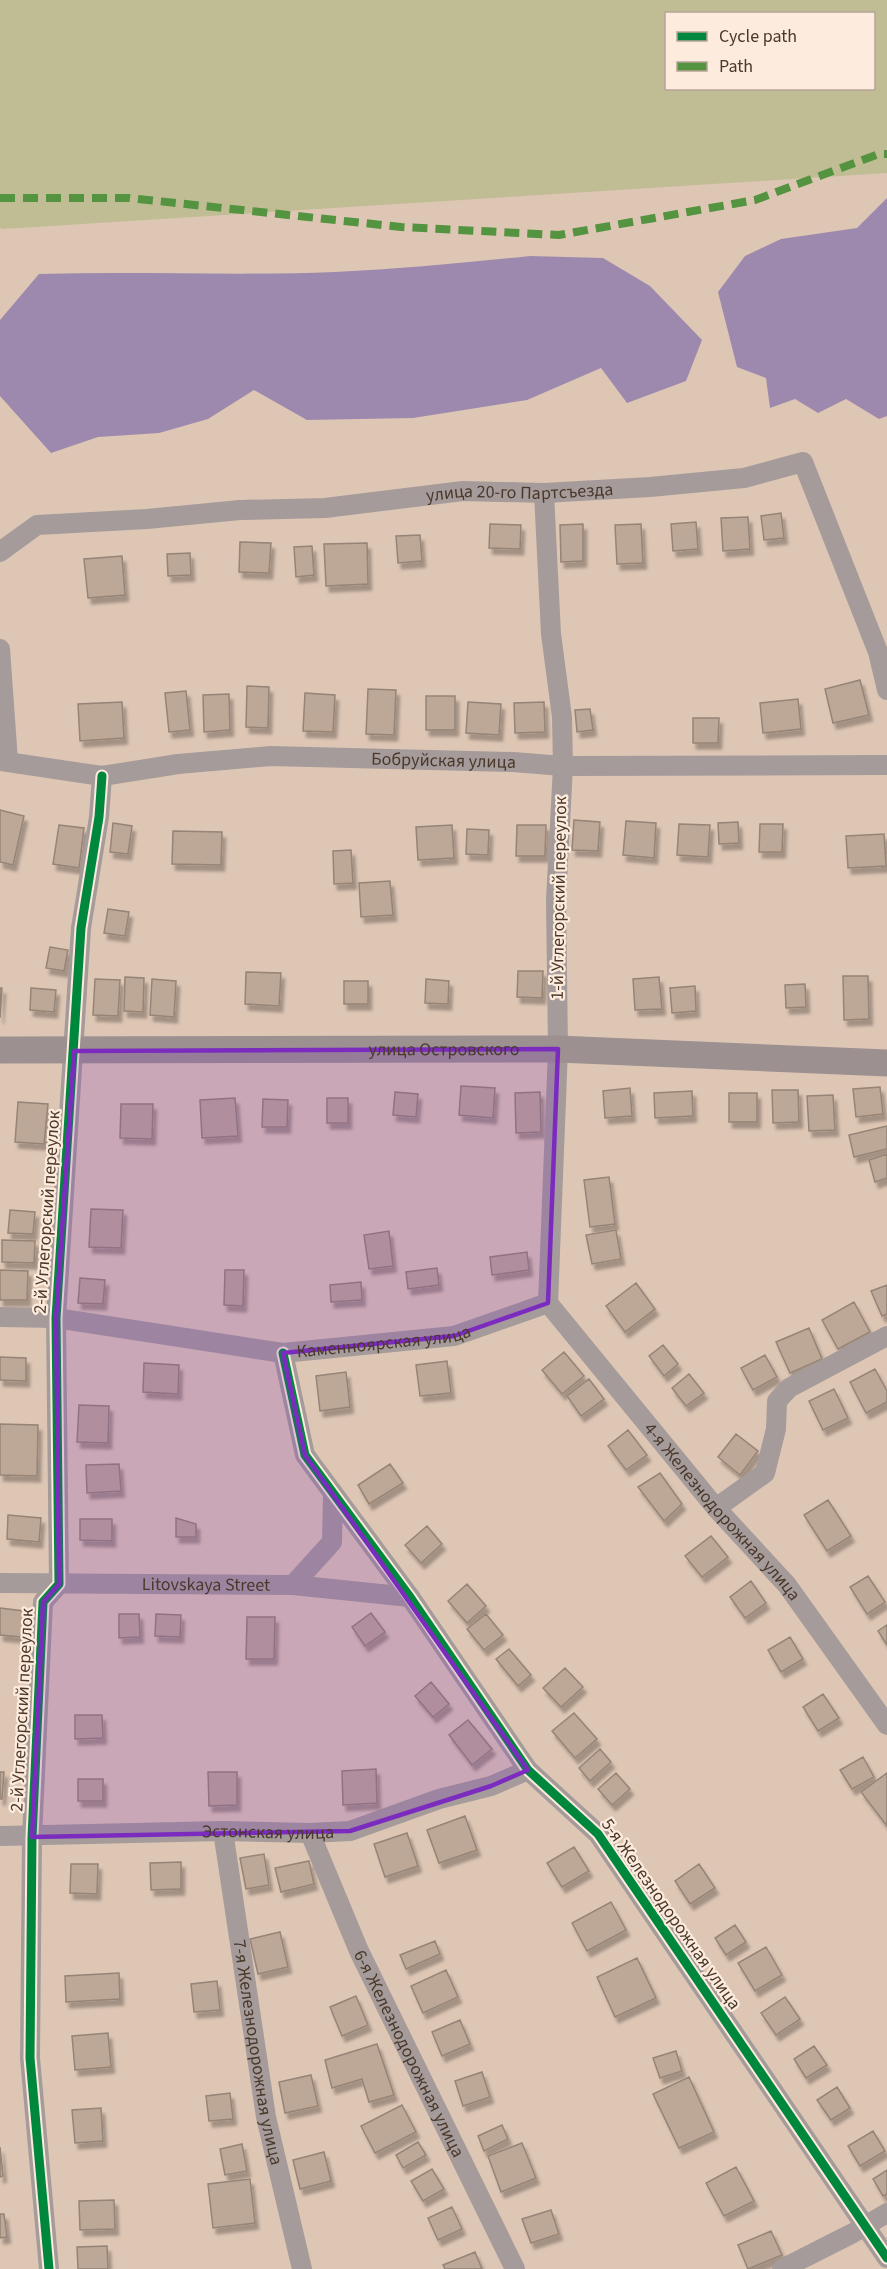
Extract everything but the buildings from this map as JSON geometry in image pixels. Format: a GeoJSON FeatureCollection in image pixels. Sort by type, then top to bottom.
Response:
{"type":"FeatureCollection","features":[{"type":"Feature","properties":{"kind":"street","name":"улица 20-го Партсъезда"},"geometry":{"type":"LineString","coordinates":[[0,552],[37,525],[147,519],[240,510],[325,508],[463,491],[544,493],[650,487],[744,478],[803,462],[878,652],[887,690]]}},
{"type":"Feature","properties":{"kind":"street","name":"1-й Углегорский переулок"},"geometry":{"type":"LineString","coordinates":[[544,493],[551,634],[562,717],[563,766],[556,900],[558,1049],[548,1303]]}},
{"type":"Feature","properties":{"kind":"street"},"geometry":{"type":"LineString","coordinates":[[0,649],[4,761]]}},
{"type":"Feature","properties":{"kind":"street","name":"Бобруйская улица"},"geometry":{"type":"LineString","coordinates":[[4,761],[102,776],[178,764],[271,756],[513,762],[563,766],[887,765]]}},
{"type":"Feature","properties":{"kind":"street","name":"2-й Углегорский переулок"},"geometry":{"type":"LineString","coordinates":[[49,2269],[30,2058],[32,1837],[43,1602],[59,1584],[56,1318],[81,928],[99,817],[102,776]]}},
{"type":"Feature","properties":{"kind":"street","name":"улица Островского"},"geometry":{"type":"LineString","coordinates":[[0,1050],[558,1049],[887,1063]]}},
{"type":"Feature","properties":{"kind":"street","name":"Каменноярская улица"},"geometry":{"type":"LineString","coordinates":[[0,1317],[56,1318],[283,1353],[454,1336],[548,1303]]}},
{"type":"Feature","properties":{"kind":"street","name":"4-я Железнодорожная улица"},"geometry":{"type":"LineString","coordinates":[[548,1303],[716,1508],[787,1585],[887,1725]]}},
{"type":"Feature","properties":{"kind":"street"},"geometry":{"type":"LineString","coordinates":[[716,1508],[765,1473],[781,1395],[789,1388],[887,1336]]}},
{"type":"Feature","properties":{"kind":"street","name":"5-я Железнодорожная улица"},"geometry":{"type":"LineString","coordinates":[[283,1353],[305,1455],[410,1597],[528,1770],[598,1834],[887,2258]]}},
{"type":"Feature","properties":{"kind":"street"},"geometry":{"type":"LineString","coordinates":[[293,1585],[332,1542],[333,1494]]}},
{"type":"Feature","properties":{"kind":"street","name":"Litovskaya Street"},"geometry":{"type":"LineString","coordinates":[[0,1583],[293,1585],[410,1597]]}},
{"type":"Feature","properties":{"kind":"street","name":"Эстонская улица"},"geometry":{"type":"LineString","coordinates":[[0,1836],[223,1831],[310,1833],[350,1831],[439,1799],[491,1786],[528,1770]]}},
{"type":"Feature","properties":{"kind":"street","name":"7-я Железнодорожная улица"},"geometry":{"type":"LineString","coordinates":[[223,1831],[266,2117],[302,2269]]}},
{"type":"Feature","properties":{"kind":"street","name":"6-я Железнодорожная улица"},"geometry":{"type":"LineString","coordinates":[[310,1833],[359,1951],[515,2269]]}},
{"type":"Feature","properties":{"kind":"street"},"geometry":{"type":"LineString","coordinates":[[782,2269],[887,2213]]}},
{"type":"Feature","properties":{"kind":"highlighted area"},"geometry":{"type":"Polygon","coordinates":[[[558,1049],[548,1303],[454,1336],[283,1353],[305,1455],[528,1770],[491,1786],[350,1831],[32,1837],[43,1602],[59,1584],[56,1318],[74,1051],[558,1049]]]}},
{"type":"Feature","properties":{"kind":"shaded area"},"geometry":{"type":"Polygon","coordinates":[[[0,0],[887,0],[887,173],[0,228],[0,0]]]}},
{"type":"Feature","properties":{"kind":"shaded area"},"geometry":{"type":"Polygon","coordinates":[[[887,198],[887,416],[879,419],[846,399],[818,413],[795,399],[770,408],[766,378],[737,367],[718,292],[745,256],[781,239],[857,228],[887,198]]]}},
{"type":"Feature","properties":{"kind":"shaded area"},"geometry":{"type":"Polygon","coordinates":[[[530,256],[603,258],[650,286],[702,340],[686,381],[627,403],[601,368],[527,400],[413,418],[307,420],[254,390],[208,419],[159,433],[98,437],[51,453],[0,396],[0,320],[39,274],[335,272],[433,266],[530,256]]]}},
{"type":"Feature","properties":{"kind":"marked path"},"geometry":{"type":"LineString","coordinates":[[0,198],[129,198],[401,227],[559,235],[755,200],[879,154],[887,154]]}},
{"type":"Feature","properties":{"kind":"cycle path"},"geometry":{"type":"LineString","coordinates":[[49,2269],[30,2058],[32,1837],[43,1602],[59,1584],[56,1318],[81,928],[99,817],[102,776]]}},
{"type":"Feature","properties":{"kind":"cycle path"},"geometry":{"type":"LineString","coordinates":[[283,1353],[305,1455],[410,1597],[528,1770],[598,1834],[887,2258]]}}]}
